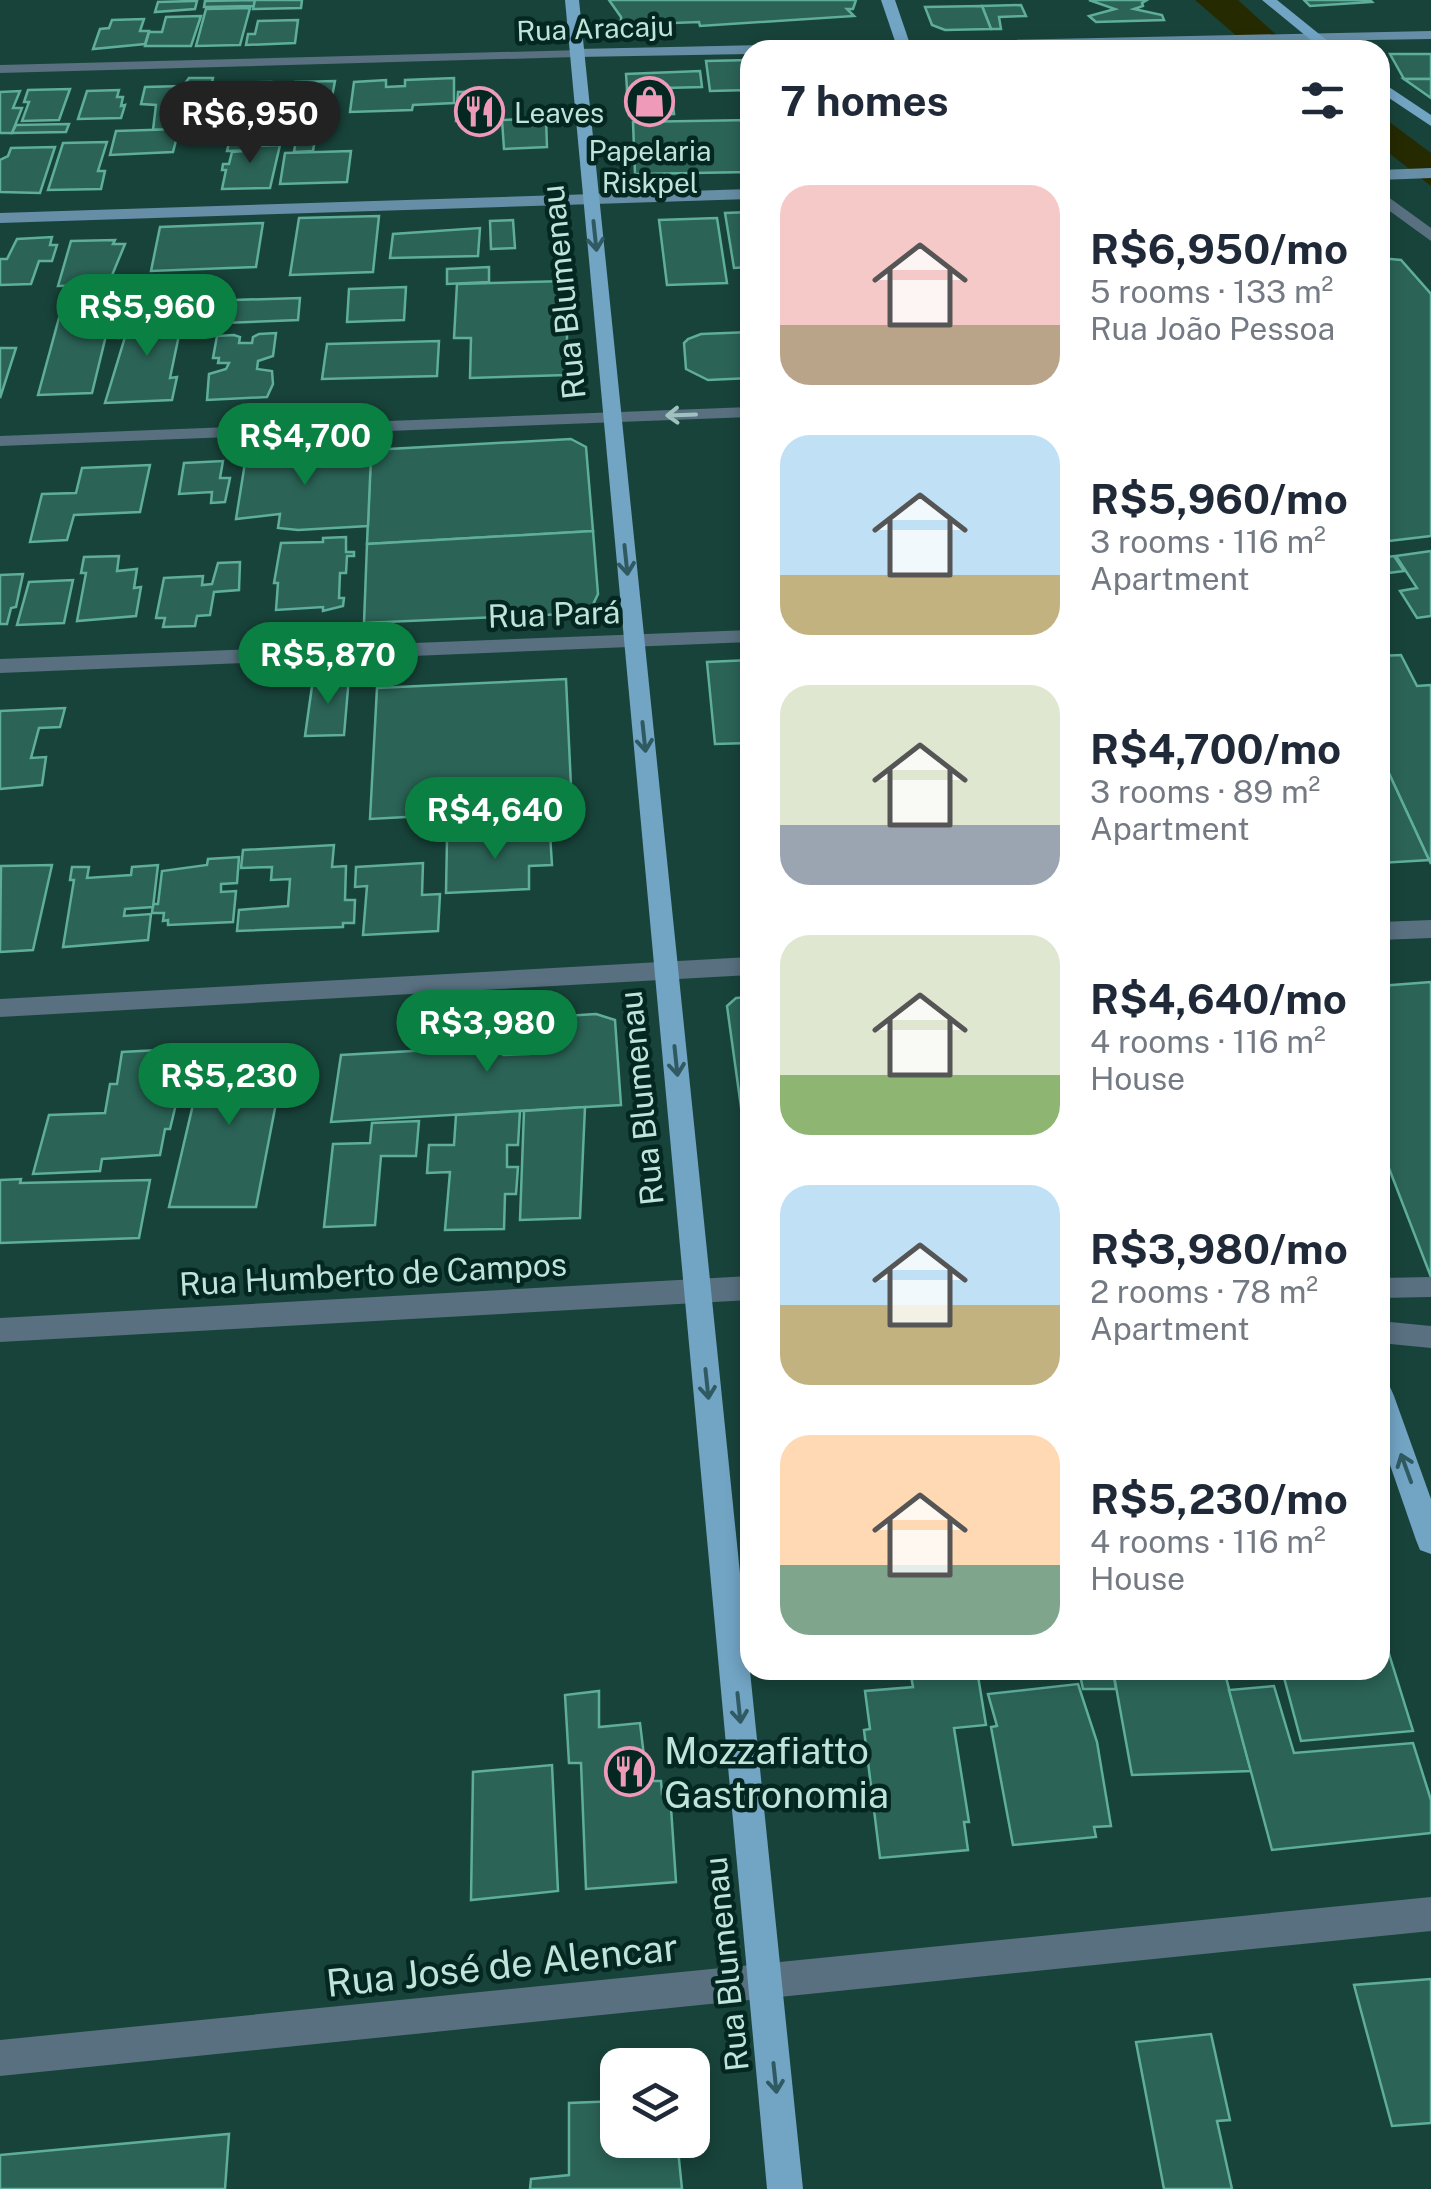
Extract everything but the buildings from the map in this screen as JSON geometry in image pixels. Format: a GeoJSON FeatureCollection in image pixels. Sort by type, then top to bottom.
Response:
{"type":"FeatureCollection","features":[{"type":"Feature","properties":{"kind":"main road","name":"Rua Blumenau"},"geometry":{"type":"LineString","coordinates":[[572,0],[786,2189]]}},
{"type":"Feature","properties":{"kind":"main road"},"geometry":{"type":"LineString","coordinates":[[888,0],[902,40]]}},
{"type":"Feature","properties":{"kind":"main road"},"geometry":{"type":"LineString","coordinates":[[1269,0],[1317,40]]}},
{"type":"Feature","properties":{"kind":"main road"},"geometry":{"type":"LineString","coordinates":[[1390,92],[1431,122]]}},
{"type":"Feature","properties":{"kind":"main road"},"geometry":{"type":"LineString","coordinates":[[1390,1424],[1431,1540]]}},
{"type":"Feature","properties":{"kind":"street","name":"Rua Aracaju"},"geometry":{"type":"LineString","coordinates":[[1192,40],[1431,36]]}},
{"type":"Feature","properties":{"kind":"street","name":"Rua Aracaju"},"geometry":{"type":"LineString","coordinates":[[0,70],[740,50]]}},
{"type":"Feature","properties":{"kind":"street"},"geometry":{"type":"LineString","coordinates":[[1390,175],[1431,173]]}},
{"type":"Feature","properties":{"kind":"street"},"geometry":{"type":"LineString","coordinates":[[0,218],[740,194]]}},
{"type":"Feature","properties":{"kind":"street"},"geometry":{"type":"LineString","coordinates":[[1390,204],[1431,236]]}},
{"type":"Feature","properties":{"kind":"street"},"geometry":{"type":"LineString","coordinates":[[0,441],[740,412]]}},
{"type":"Feature","properties":{"kind":"street","name":"Rua Pará"},"geometry":{"type":"LineString","coordinates":[[0,666],[740,636]]}},
{"type":"Feature","properties":{"kind":"street"},"geometry":{"type":"LineString","coordinates":[[1390,931],[1431,929]]}},
{"type":"Feature","properties":{"kind":"street"},"geometry":{"type":"LineString","coordinates":[[0,1008],[740,967]]}},
{"type":"Feature","properties":{"kind":"street","name":"Rua Humberto de Campos"},"geometry":{"type":"LineString","coordinates":[[0,1330],[740,1289]]}},
{"type":"Feature","properties":{"kind":"street","name":"Rua José de Alencar"},"geometry":{"type":"LineString","coordinates":[[0,2058],[1431,1914]]}},
{"type":"Feature","properties":{"kind":"lane"},"geometry":{"type":"LineString","coordinates":[[1390,1288],[1431,1287]]}},
{"type":"Feature","properties":{"kind":"lane"},"geometry":{"type":"LineString","coordinates":[[1390,1333],[1431,1337]]}},
{"type":"Feature","properties":{"kind":"shaded area"},"geometry":{"type":"Polygon","coordinates":[[[1195,0],[1238,0],[1282,40],[1241,40],[1195,0]]]}},
{"type":"Feature","properties":{"kind":"shaded area"},"geometry":{"type":"Polygon","coordinates":[[[1390,122],[1431,153],[1431,186],[1390,154],[1390,122]]]}},
{"type":"Feature","properties":{"kind":"place","name":"Papelaria Riskpel"},"geometry":{"type":"Point","coordinates":[650,102]}},
{"type":"Feature","properties":{"kind":"place","name":"Leaves"},"geometry":{"type":"Point","coordinates":[479,112]}},
{"type":"Feature","properties":{"kind":"place","name":"Mozzafiatto Gastronomia"},"geometry":{"type":"Point","coordinates":[629,1772]}}]}
